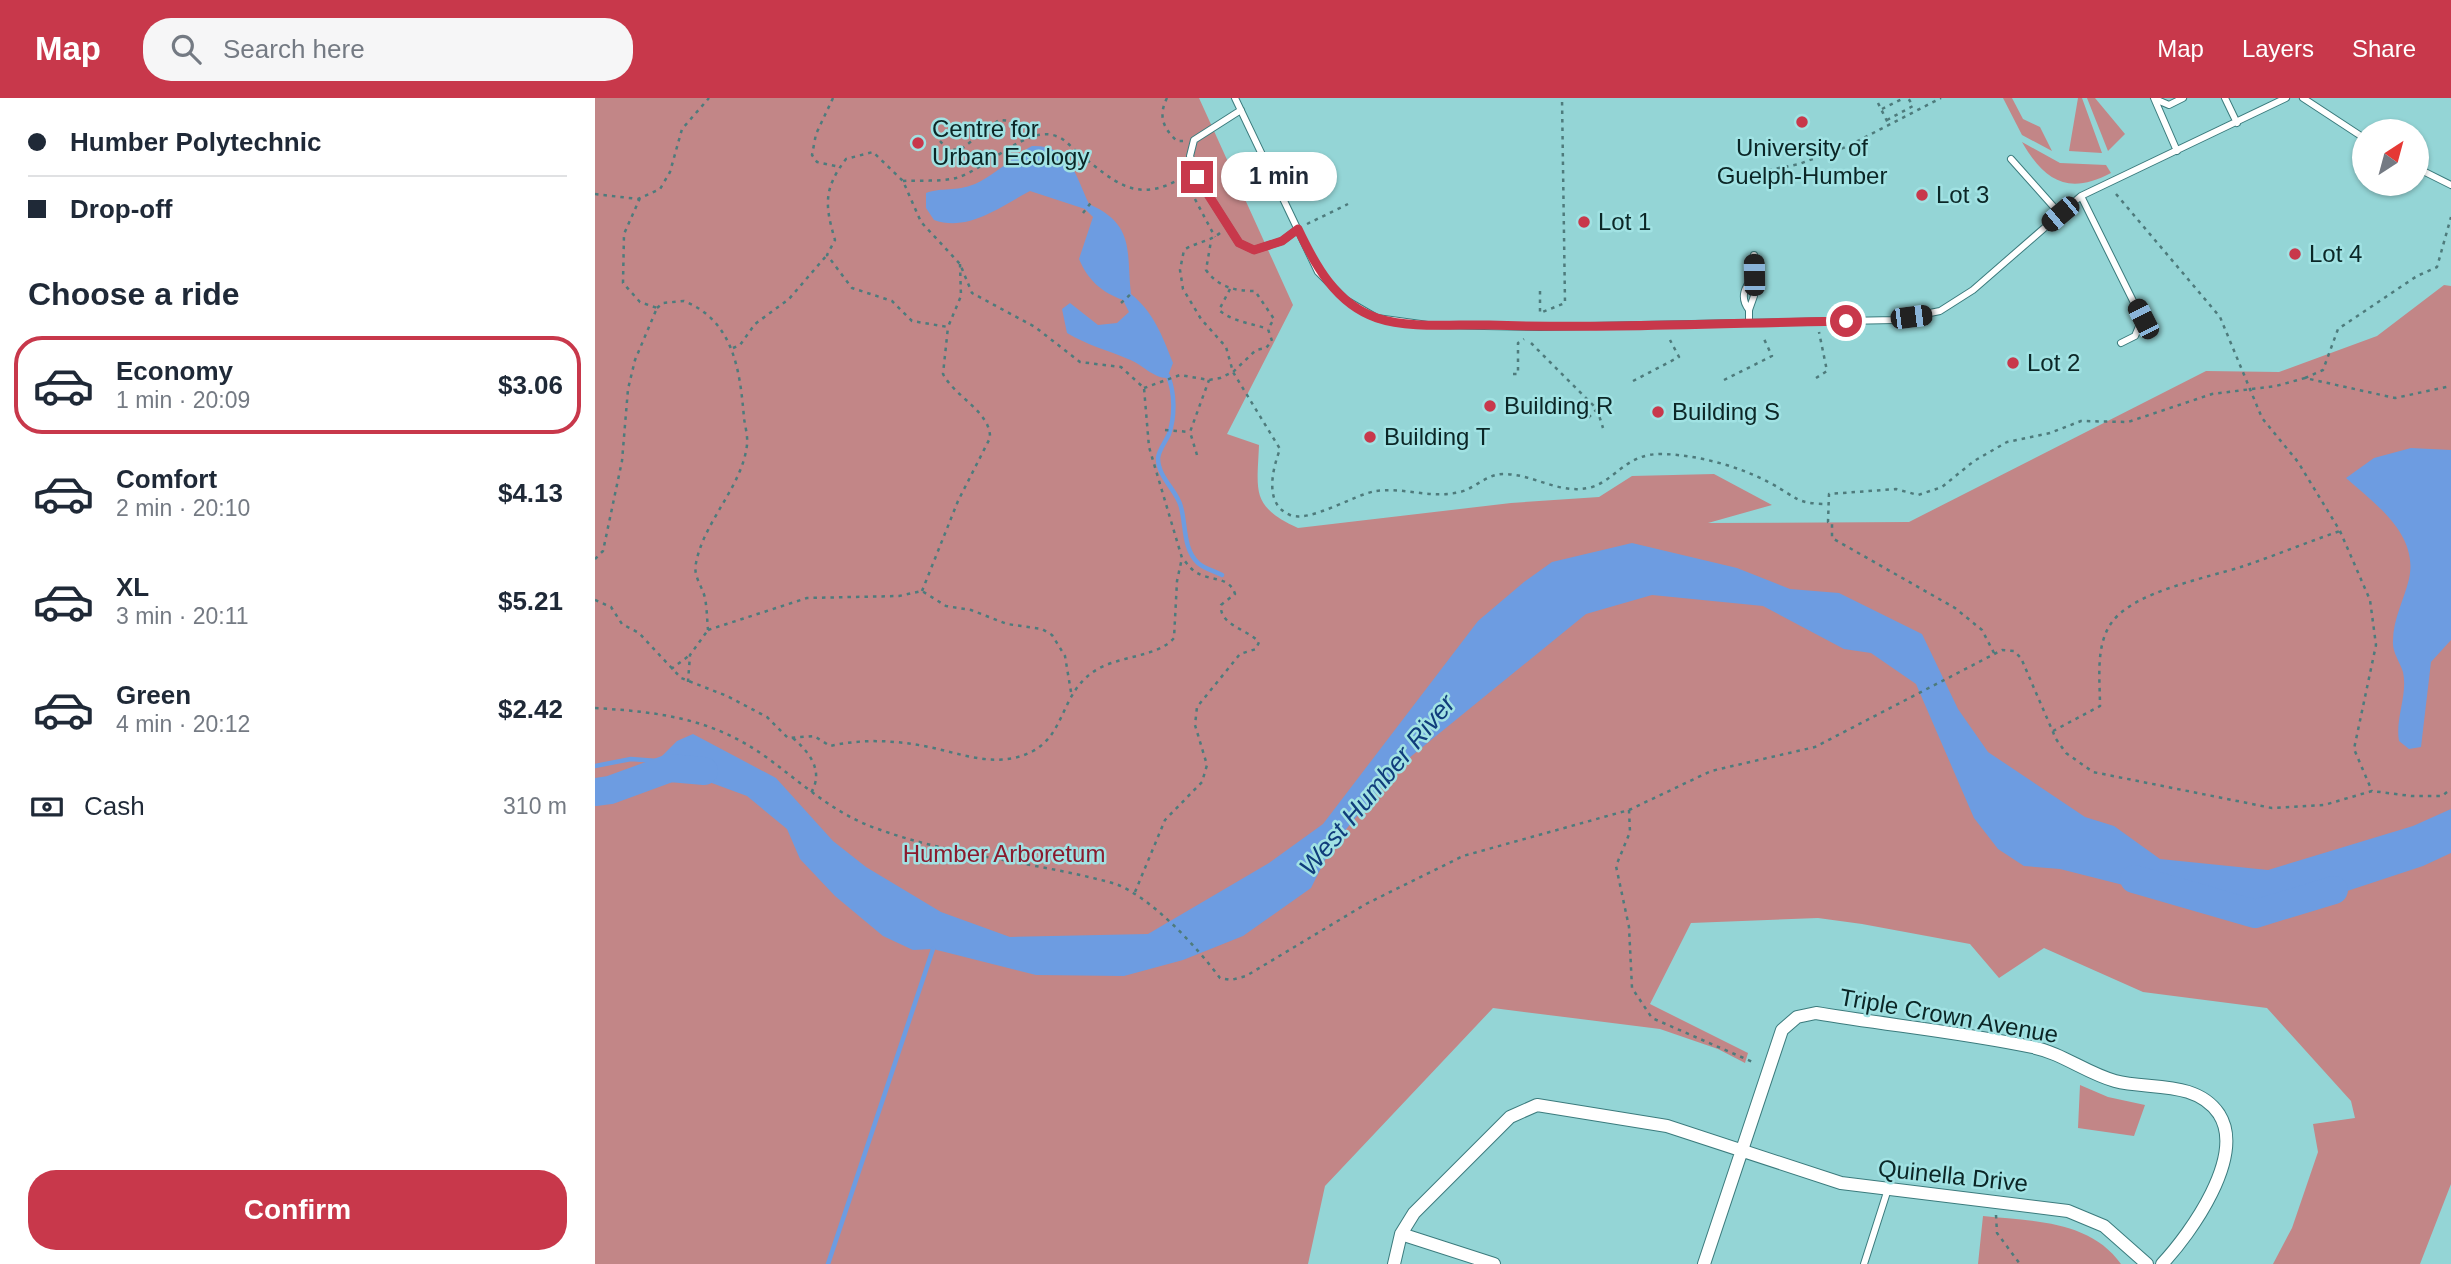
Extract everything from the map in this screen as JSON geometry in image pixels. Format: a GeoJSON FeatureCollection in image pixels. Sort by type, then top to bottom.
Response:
{"type":"FeatureCollection","features":[{"type":"Feature","properties":{"kind":"street","name":"Triple Crown Avenue"},"geometry":{"type":"LineString","coordinates":[[1704,1264],[1769,1068],[1786,1025],[1797,1017],[1816,1013],[2033,1047],[2117,1081],[2182,1090],[2201,1097],[2220,1115],[2227,1136],[2226,1154],[2189,1233],[2162,1264]]}},
{"type":"Feature","properties":{"kind":"street","name":"Quinella Drive"},"geometry":{"type":"LineString","coordinates":[[1401,1234],[1414,1213],[1510,1117],[1537,1105],[1667,1126],[1841,1183],[1877,1190],[1889,1188],[2055,1209],[2091,1219],[2123,1240],[2147,1264]]}},
{"type":"Feature","properties":{"kind":"street"},"geometry":{"type":"LineString","coordinates":[[1394,1264],[1401,1234],[1494,1264]]}},
{"type":"Feature","properties":{"kind":"lane"},"geometry":{"type":"LineString","coordinates":[[1235,98],[1318,272],[1346,300],[1377,318],[1428,325],[1540,327],[1895,320],[1940,311],[1973,290],[2081,196],[2145,163],[2177,151],[2286,98]]}},
{"type":"Feature","properties":{"kind":"lane"},"geometry":{"type":"LineString","coordinates":[[2155,98],[2169,105],[2183,98]]}},
{"type":"Feature","properties":{"kind":"lane"},"geometry":{"type":"LineString","coordinates":[[2155,98],[2177,151]]}},
{"type":"Feature","properties":{"kind":"lane"},"geometry":{"type":"LineString","coordinates":[[2225,98],[2237,122]]}},
{"type":"Feature","properties":{"kind":"lane"},"geometry":{"type":"LineString","coordinates":[[2303,98],[2352,130]]}},
{"type":"Feature","properties":{"kind":"lane"},"geometry":{"type":"LineString","coordinates":[[1241,110],[1194,140],[1190,156],[1197,177],[1239,243],[1254,250],[1282,241],[1298,229]]}},
{"type":"Feature","properties":{"kind":"lane"},"geometry":{"type":"LineString","coordinates":[[2011,159],[2060,214]]}},
{"type":"Feature","properties":{"kind":"lane"},"geometry":{"type":"LineString","coordinates":[[2429,174],[2451,185]]}},
{"type":"Feature","properties":{"kind":"lane"},"geometry":{"type":"LineString","coordinates":[[2081,196],[2143,319],[2135,336],[2121,343]]}},
{"type":"Feature","properties":{"kind":"lane"},"geometry":{"type":"LineString","coordinates":[[1749,323],[1749,310],[1754,296],[1754,255]]}},
{"type":"Feature","properties":{"kind":"lane"},"geometry":{"type":"LineString","coordinates":[[1864,1264],[1889,1188]]}},
{"type":"Feature","properties":{"kind":"path"},"geometry":{"type":"LineString","coordinates":[[595,194],[640,198],[653,194],[667,181],[682,129],[709,98]]}},
{"type":"Feature","properties":{"kind":"path"},"geometry":{"type":"LineString","coordinates":[[832,98],[816,134],[812,155],[817,162],[840,167]]}},
{"type":"Feature","properties":{"kind":"path"},"geometry":{"type":"LineString","coordinates":[[1167,98],[1162,119],[1166,131],[1177,141],[1189,141]]}},
{"type":"Feature","properties":{"kind":"path"},"geometry":{"type":"LineString","coordinates":[[1540,313],[1565,303],[1562,98]]}},
{"type":"Feature","properties":{"kind":"path"},"geometry":{"type":"LineString","coordinates":[[1881,109],[1906,98],[1913,106],[1887,120]]}},
{"type":"Feature","properties":{"kind":"path"},"geometry":{"type":"LineString","coordinates":[[1735,177],[1800,164],[1846,147],[1941,98]]}},
{"type":"Feature","properties":{"kind":"path"},"geometry":{"type":"LineString","coordinates":[[1878,103],[1890,125]]}},
{"type":"Feature","properties":{"kind":"path"},"geometry":{"type":"LineString","coordinates":[[940,141],[947,149],[960,150],[999,120],[1012,121],[1034,134],[1057,136],[1119,186],[1144,190],[1171,185],[1184,177],[1213,239],[1206,270],[1212,279],[1230,289],[1255,291],[1274,319],[1268,328]]}},
{"type":"Feature","properties":{"kind":"path"},"geometry":{"type":"LineString","coordinates":[[903,181],[955,178],[989,163],[1034,134]]}},
{"type":"Feature","properties":{"kind":"path"},"geometry":{"type":"LineString","coordinates":[[733,348],[755,324],[789,299],[827,255],[835,240],[826,212],[827,198],[840,167],[846,159],[873,152],[903,181],[921,222],[960,264],[972,293],[1035,327],[1080,362],[1121,367],[1144,388],[1149,447],[1182,558],[1195,572],[1227,581],[1234,594],[1221,605],[1220,612],[1224,620],[1251,633],[1259,642],[1256,649],[1240,654],[1197,707],[1195,725],[1207,765],[1202,782],[1165,820],[1135,892]]}},
{"type":"Feature","properties":{"kind":"path"},"geometry":{"type":"LineString","coordinates":[[2116,194],[2220,317],[2262,418],[2298,462],[2340,531],[2370,600],[2376,645],[2354,749],[2372,791]]}},
{"type":"Feature","properties":{"kind":"path"},"geometry":{"type":"LineString","coordinates":[[640,198],[625,234],[622,263],[627,291],[640,302],[657,308]]}},
{"type":"Feature","properties":{"kind":"path"},"geometry":{"type":"LineString","coordinates":[[1083,213],[1093,200]]}},
{"type":"Feature","properties":{"kind":"path"},"geometry":{"type":"LineString","coordinates":[[1298,229],[1348,204]]}},
{"type":"Feature","properties":{"kind":"path"},"geometry":{"type":"LineString","coordinates":[[1994,653],[1982,630],[1955,608],[1832,538],[1829,494],[1896,489],[1918,495],[1942,487],[1974,461],[2007,442],[2050,433],[2081,421],[2127,422],[2212,394],[2305,378],[2323,370],[2338,329],[2417,276],[2437,267],[2451,217]]}},
{"type":"Feature","properties":{"kind":"path"},"geometry":{"type":"LineString","coordinates":[[1228,226],[1213,239],[1195,243],[1184,250],[1180,270],[1183,289],[1201,319],[1226,347],[1233,372],[1280,449],[1270,478],[1277,500],[1287,513],[1300,518],[1377,491],[1440,497],[1465,491],[1489,477],[1504,474],[1563,489],[1593,486],[1625,462],[1658,454],[1686,455],[1738,470],[1769,482],[1803,504],[1828,504]]}},
{"type":"Feature","properties":{"kind":"path"},"geometry":{"type":"LineString","coordinates":[[827,255],[852,289],[892,300],[912,321],[948,327]]}},
{"type":"Feature","properties":{"kind":"path"},"geometry":{"type":"LineString","coordinates":[[922,591],[958,501],[990,439],[984,418],[961,398],[943,374],[948,327],[961,296],[960,264]]}},
{"type":"Feature","properties":{"kind":"path"},"geometry":{"type":"LineString","coordinates":[[1230,289],[1219,310],[1238,321],[1253,322],[1268,328]]}},
{"type":"Feature","properties":{"kind":"path"},"geometry":{"type":"LineString","coordinates":[[1513,374],[1518,374],[1518,343],[1540,327],[1540,291]]}},
{"type":"Feature","properties":{"kind":"path"},"geometry":{"type":"LineString","coordinates":[[1121,303],[1132,293]]}},
{"type":"Feature","properties":{"kind":"path"},"geometry":{"type":"LineString","coordinates":[[595,559],[603,551],[622,461],[628,389],[635,359],[657,308],[663,303],[692,304],[720,329],[733,348],[747,445],[730,488],[708,530],[696,564],[695,574],[704,594],[708,630]]}},
{"type":"Feature","properties":{"kind":"path"},"geometry":{"type":"LineString","coordinates":[[1144,388],[1176,376],[1209,380],[1233,372],[1256,350],[1266,348],[1272,341],[1268,328]]}},
{"type":"Feature","properties":{"kind":"path"},"geometry":{"type":"LineString","coordinates":[[1816,378],[1827,371],[1819,329]]}},
{"type":"Feature","properties":{"kind":"path"},"geometry":{"type":"LineString","coordinates":[[1724,380],[1772,356],[1764,339]]}},
{"type":"Feature","properties":{"kind":"path"},"geometry":{"type":"LineString","coordinates":[[1633,380],[1679,357],[1670,340]]}},
{"type":"Feature","properties":{"kind":"path"},"geometry":{"type":"LineString","coordinates":[[1531,343],[1597,409],[1602,428]]}},
{"type":"Feature","properties":{"kind":"path"},"geometry":{"type":"LineString","coordinates":[[2305,378],[2395,398],[2451,386]]}},
{"type":"Feature","properties":{"kind":"path"},"geometry":{"type":"LineString","coordinates":[[1197,455],[1190,432],[1209,380]]}},
{"type":"Feature","properties":{"kind":"path"},"geometry":{"type":"LineString","coordinates":[[1585,421],[1597,409]]}},
{"type":"Feature","properties":{"kind":"path"},"geometry":{"type":"LineString","coordinates":[[1165,430],[1190,432]]}},
{"type":"Feature","properties":{"kind":"path"},"geometry":{"type":"LineString","coordinates":[[2053,731],[2100,706],[2100,651],[2111,623],[2121,613],[2157,592],[2243,566],[2340,531]]}},
{"type":"Feature","properties":{"kind":"path"},"geometry":{"type":"LineString","coordinates":[[595,600],[611,607],[622,624],[639,633],[671,669],[688,682],[727,696],[767,717],[787,738],[814,736],[830,746],[875,740],[922,746],[964,757],[1004,760],[1033,751],[1052,735],[1071,692],[1102,666],[1163,649],[1174,638],[1177,581],[1182,558]]}},
{"type":"Feature","properties":{"kind":"path"},"geometry":{"type":"LineString","coordinates":[[671,669],[690,655],[708,630],[807,598],[899,596],[922,591],[946,606],[971,610],[1007,624],[1042,629],[1052,635],[1065,656],[1071,692]]}},
{"type":"Feature","properties":{"kind":"path"},"geometry":{"type":"LineString","coordinates":[[595,708],[653,712],[695,720],[765,756],[811,793],[840,812],[877,829],[928,844],[1085,876],[1135,892],[1207,960],[1220,978],[1231,980],[1246,975],[1366,904],[1463,856],[1629,810],[1711,771],[1815,747],[1864,724],[1905,699],[1994,653],[2009,650],[2021,658],[2053,731],[2066,753],[2093,772],[2281,808],[2324,804],[2372,791],[2411,796],[2442,796],[2451,789]]}},
{"type":"Feature","properties":{"kind":"path"},"geometry":{"type":"LineString","coordinates":[[688,682],[690,655]]}},
{"type":"Feature","properties":{"kind":"path"},"geometry":{"type":"LineString","coordinates":[[793,738],[814,761],[817,774],[811,793]]}},
{"type":"Feature","properties":{"kind":"path"},"geometry":{"type":"LineString","coordinates":[[1629,810],[1630,832],[1616,866],[1629,928],[1631,983],[1637,997],[1652,1018],[1769,1068]]}},
{"type":"Feature","properties":{"kind":"path"},"geometry":{"type":"LineString","coordinates":[[1997,1201],[1997,1233],[2020,1264]]}},
{"type":"Feature","properties":{"kind":"green space","name":"Humber Arboretum"},"geometry":{"type":"Polygon","coordinates":[[[595,98],[1199,98],[1293,305],[1227,434],[1259,445],[1258,487],[1264,505],[1272,513],[1298,528],[1511,503],[1599,497],[1632,476],[1714,474],[1772,505],[1708,523],[1909,522],[2206,371],[2279,372],[2377,336],[2444,285],[2451,286],[2451,1184],[2420,1264],[2273,1264],[2292,1228],[2318,1152],[2313,1124],[2355,1118],[2351,1101],[2267,1008],[2143,992],[2044,948],[1999,978],[1970,944],[1818,918],[1691,923],[1650,1004],[1748,1053],[1745,1063],[1718,1049],[1660,1029],[1493,1008],[1325,1186],[1308,1264],[595,1264],[595,98]]]}},
{"type":"Feature","properties":{"kind":"green space"},"geometry":{"type":"Polygon","coordinates":[[[2003,98],[2012,98],[2023,119],[2040,127],[2052,151],[2022,135],[2003,98]]]}},
{"type":"Feature","properties":{"kind":"green space"},"geometry":{"type":"Polygon","coordinates":[[[2078,98],[2082,98],[2102,153],[2069,151],[2078,98]]]}},
{"type":"Feature","properties":{"kind":"green space"},"geometry":{"type":"Polygon","coordinates":[[[2087,98],[2095,98],[2125,134],[2108,151],[2087,98]]]}},
{"type":"Feature","properties":{"kind":"green space"},"geometry":{"type":"Polygon","coordinates":[[[2022,142],[2060,163],[2106,165],[2111,173],[2083,183],[2059,181],[2040,167],[2022,142]]]}},
{"type":"Feature","properties":{"kind":"green space"},"geometry":{"type":"Polygon","coordinates":[[[2080,1085],[2108,1097],[2145,1105],[2134,1136],[2078,1128],[2080,1085]]]}},
{"type":"Feature","properties":{"kind":"green space"},"geometry":{"type":"Polygon","coordinates":[[[1983,1216],[2040,1222],[2076,1231],[2108,1250],[2121,1264],[1978,1264],[1983,1216]]]}},
{"type":"Feature","properties":{"kind":"water"},"geometry":{"type":"Polygon","coordinates":[[[1032,146],[1055,150],[1063,156],[1075,172],[1089,204],[1115,221],[1122,231],[1128,253],[1131,294],[1151,317],[1173,363],[1167,378],[1157,376],[1133,361],[1067,333],[1062,309],[1070,303],[1098,325],[1117,323],[1129,312],[1123,300],[1108,293],[1091,279],[1079,259],[1093,217],[1085,209],[1030,191],[983,216],[959,223],[934,220],[926,208],[926,193],[975,184],[1032,146]]]}},
{"type":"Feature","properties":{"kind":"water"},"geometry":{"type":"Polygon","coordinates":[[[2411,448],[2451,450],[2451,640],[2431,662],[2421,747],[2409,749],[2399,741],[2404,681],[2393,645],[2393,633],[2409,579],[2407,548],[2392,521],[2346,478],[2374,458],[2411,448]]]}},
{"type":"Feature","properties":{"kind":"water"},"geometry":{"type":"Polygon","coordinates":[[[1632,543],[1737,568],[1790,589],[1839,593],[1922,634],[1958,709],[1988,752],[2085,817],[2114,826],[2160,859],[2268,870],[2413,826],[2451,809],[2451,853],[2423,866],[2317,901],[2208,903],[2170,890],[2139,889],[2060,869],[2024,866],[1998,849],[1974,818],[1916,684],[1871,653],[1844,649],[1763,606],[1652,595],[1586,614],[1398,767],[1332,846],[1311,888],[1243,936],[1183,960],[1124,976],[1036,975],[933,949],[913,950],[883,936],[835,896],[800,859],[787,829],[747,796],[690,775],[666,771],[657,761],[677,741],[693,734],[776,778],[833,841],[866,867],[941,912],[1010,937],[1148,934],[1269,863],[1323,824],[1478,621],[1524,582],[1552,562],[1632,543]]]}},
{"type":"Feature","properties":{"kind":"waterway"},"geometry":{"type":"LineString","coordinates":[[1168,376],[1173,397],[1173,413],[1169,434],[1158,458],[1159,465],[1179,501],[1187,544],[1193,557],[1204,567],[1222,575]]}},
{"type":"Feature","properties":{"kind":"waterway"},"geometry":{"type":"LineString","coordinates":[[595,766],[631,759],[657,761]]}},
{"type":"Feature","properties":{"kind":"waterway","name":"West Humber River"},"geometry":{"type":"LineString","coordinates":[[595,792],[610,790],[670,768],[704,771]]}},
{"type":"Feature","properties":{"kind":"waterway","name":"West Humber River"},"geometry":{"type":"LineString","coordinates":[[2134,879],[2255,914],[2334,890]]}},
{"type":"Feature","properties":{"kind":"waterway"},"geometry":{"type":"LineString","coordinates":[[828,1264],[933,949]]}},
{"type":"Feature","properties":{"kind":"place","name":"University of Guelph-Humber"},"geometry":{"type":"Point","coordinates":[1802,122]}},
{"type":"Feature","properties":{"kind":"place","name":"Centre for Urban Ecology"},"geometry":{"type":"Point","coordinates":[918,143]}},
{"type":"Feature","properties":{"kind":"place","name":"Lot 3"},"geometry":{"type":"Point","coordinates":[1922,195]}},
{"type":"Feature","properties":{"kind":"place","name":"Lot 1"},"geometry":{"type":"Point","coordinates":[1584,222]}},
{"type":"Feature","properties":{"kind":"place","name":"Lot 4"},"geometry":{"type":"Point","coordinates":[2295,254]}},
{"type":"Feature","properties":{"kind":"place","name":"Lot 2"},"geometry":{"type":"Point","coordinates":[2013,363]}},
{"type":"Feature","properties":{"kind":"place","name":"Building R"},"geometry":{"type":"Point","coordinates":[1490,406]}},
{"type":"Feature","properties":{"kind":"place","name":"Building S"},"geometry":{"type":"Point","coordinates":[1658,412]}},
{"type":"Feature","properties":{"kind":"place","name":"Building T"},"geometry":{"type":"Point","coordinates":[1370,437]}},
{"type":"Feature","properties":{"kind":"route"},"geometry":{"type":"LineString","coordinates":[[1197,177],[1239,243],[1254,250],[1282,241],[1298,229],[1318,272],[1346,300],[1377,318],[1428,325],[1540,327],[1846,321]]}}]}
